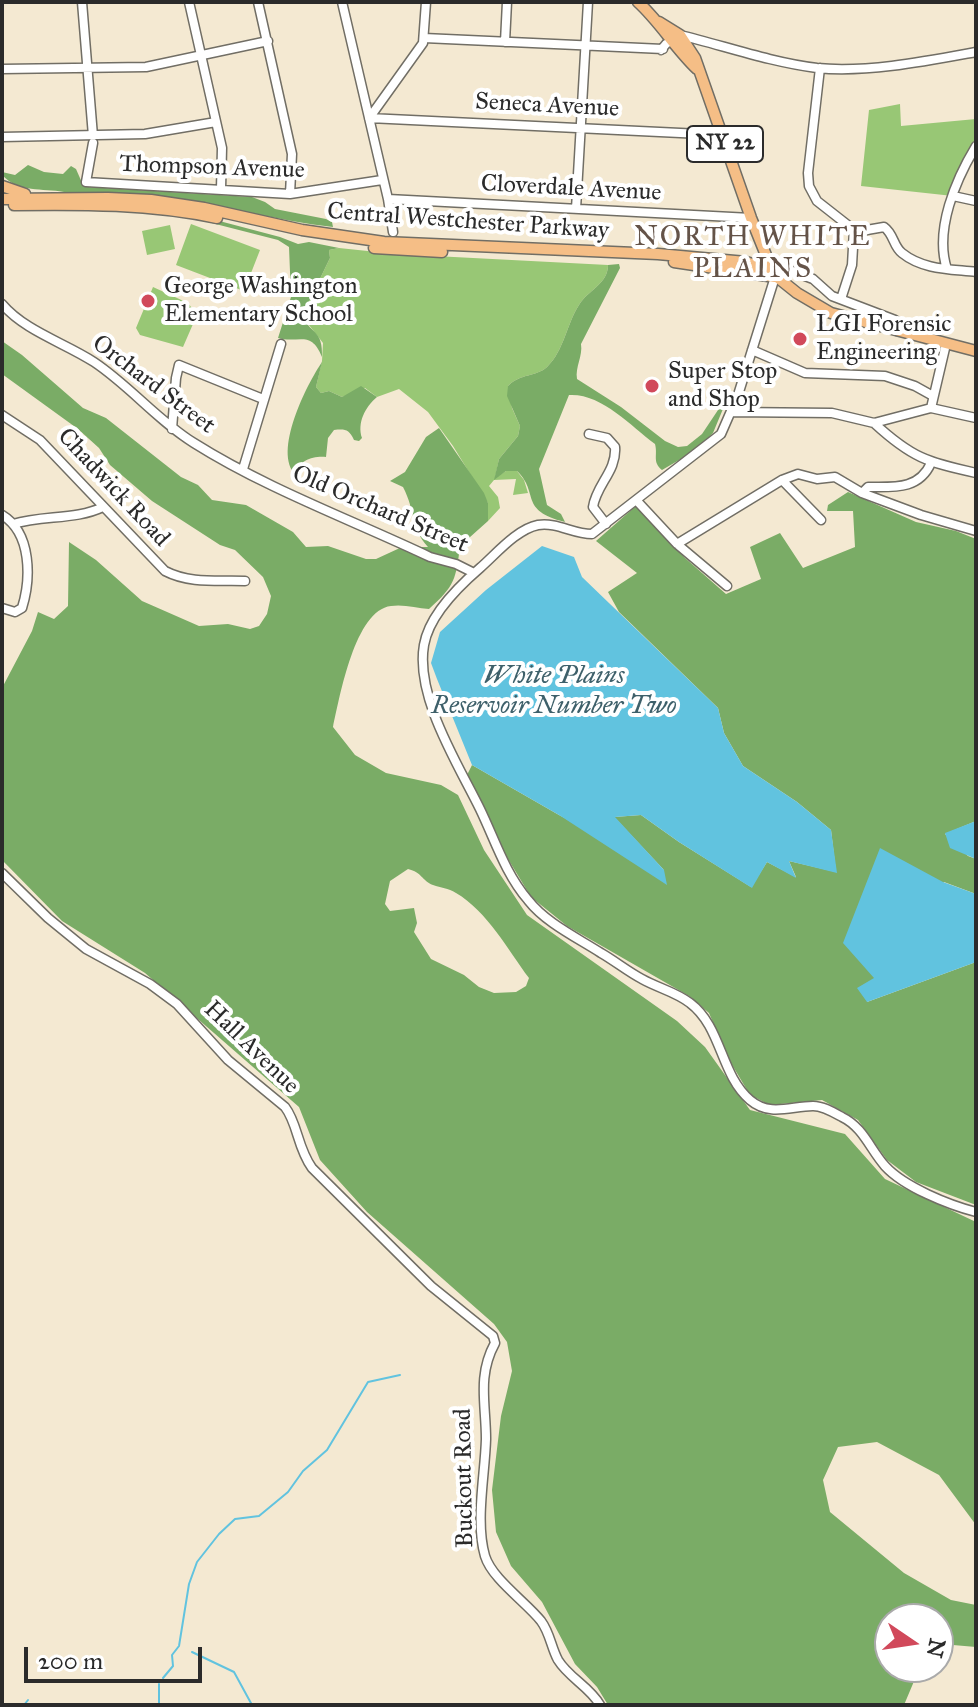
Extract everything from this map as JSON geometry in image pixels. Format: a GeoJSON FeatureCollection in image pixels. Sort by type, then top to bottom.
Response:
{"type":"FeatureCollection","features":[{"type":"Feature","properties":{"kind":"main road","name":"NY 22"},"geometry":{"type":"LineString","coordinates":[[638,2],[679,44],[699,70],[775,277]]}},
{"type":"Feature","properties":{"kind":"main road"},"geometry":{"type":"LineString","coordinates":[[2,186],[17,193],[62,198]]}},
{"type":"Feature","properties":{"kind":"main road","name":"Central Westchester Parkway"},"geometry":{"type":"LineString","coordinates":[[2,199],[62,198],[172,203],[302,230],[384,242],[721,259],[756,264],[775,277]]}},
{"type":"Feature","properties":{"kind":"main road","name":"Central Westchester Parkway"},"geometry":{"type":"LineString","coordinates":[[2,206],[126,205],[195,213],[308,238],[370,247],[634,259],[775,277]]}},
{"type":"Feature","properties":{"kind":"main road"},"geometry":{"type":"LineString","coordinates":[[775,277],[831,313],[976,351]]}},
{"type":"Feature","properties":{"kind":"street"},"geometry":{"type":"LineString","coordinates":[[82,2],[93,139]]}},
{"type":"Feature","properties":{"kind":"street"},"geometry":{"type":"LineString","coordinates":[[189,2],[223,160],[221,189]]}},
{"type":"Feature","properties":{"kind":"street"},"geometry":{"type":"LineString","coordinates":[[258,2],[292,154],[290,194]]}},
{"type":"Feature","properties":{"kind":"street"},"geometry":{"type":"LineString","coordinates":[[342,2],[393,232]]}},
{"type":"Feature","properties":{"kind":"street"},"geometry":{"type":"LineString","coordinates":[[369,118],[424,38],[426,2]]}},
{"type":"Feature","properties":{"kind":"street"},"geometry":{"type":"LineString","coordinates":[[505,42],[507,2]]}},
{"type":"Feature","properties":{"kind":"street"},"geometry":{"type":"LineString","coordinates":[[576,209],[588,2]]}},
{"type":"Feature","properties":{"kind":"street"},"geometry":{"type":"LineString","coordinates":[[424,38],[661,50],[701,42],[820,68],[876,66],[976,52]]}},
{"type":"Feature","properties":{"kind":"street"},"geometry":{"type":"LineString","coordinates":[[2,69],[146,67],[268,41]]}},
{"type":"Feature","properties":{"kind":"street"},"geometry":{"type":"LineString","coordinates":[[661,50],[679,44]]}},
{"type":"Feature","properties":{"kind":"street"},"geometry":{"type":"LineString","coordinates":[[820,68],[809,164],[809,186],[817,201],[854,230],[884,227],[904,255],[928,266],[976,272]]}},
{"type":"Feature","properties":{"kind":"street","name":"Seneca Avenue"},"geometry":{"type":"LineString","coordinates":[[369,118],[722,135]]}},
{"type":"Feature","properties":{"kind":"street"},"geometry":{"type":"LineString","coordinates":[[2,137],[93,139],[216,122]]}},
{"type":"Feature","properties":{"kind":"street","name":"Thompson Avenue"},"geometry":{"type":"LineString","coordinates":[[93,139],[86,182],[290,194],[382,180]]}},
{"type":"Feature","properties":{"kind":"street"},"geometry":{"type":"LineString","coordinates":[[947,269],[943,245],[953,196],[976,146]]}},
{"type":"Feature","properties":{"kind":"street"},"geometry":{"type":"LineString","coordinates":[[953,196],[976,201]]}},
{"type":"Feature","properties":{"kind":"street","name":"Cloverdale Avenue"},"geometry":{"type":"LineString","coordinates":[[388,199],[751,218]]}},
{"type":"Feature","properties":{"kind":"street"},"geometry":{"type":"LineString","coordinates":[[841,299],[852,265],[854,230]]}},
{"type":"Feature","properties":{"kind":"street"},"geometry":{"type":"LineString","coordinates":[[474,573],[522,532],[534,526],[547,524],[588,534],[606,524],[721,434],[732,412],[775,277],[784,268],[813,279],[825,291],[841,299],[895,320],[897,331]]}},
{"type":"Feature","properties":{"kind":"street","name":"Orchard Street"},"geometry":{"type":"LineString","coordinates":[[2,304],[28,324],[103,368],[172,429],[243,469]]}},
{"type":"Feature","properties":{"kind":"street"},"geometry":{"type":"LineString","coordinates":[[243,469],[281,344]]}},
{"type":"Feature","properties":{"kind":"street"},"geometry":{"type":"LineString","coordinates":[[932,403],[946,344]]}},
{"type":"Feature","properties":{"kind":"street"},"geometry":{"type":"LineString","coordinates":[[752,350],[805,373],[885,376],[915,386],[932,403],[976,418]]}},
{"type":"Feature","properties":{"kind":"street"},"geometry":{"type":"LineString","coordinates":[[172,429],[179,365],[263,399]]}},
{"type":"Feature","properties":{"kind":"street"},"geometry":{"type":"LineString","coordinates":[[874,423],[932,403]]}},
{"type":"Feature","properties":{"kind":"street"},"geometry":{"type":"LineString","coordinates":[[732,412],[832,413],[874,423],[904,448],[931,463],[976,473]]}},
{"type":"Feature","properties":{"kind":"street","name":"Chadwick Road"},"geometry":{"type":"LineString","coordinates":[[4,420],[40,440],[155,563],[183,579],[245,581]]}},
{"type":"Feature","properties":{"kind":"street"},"geometry":{"type":"LineString","coordinates":[[589,434],[607,438],[615,447],[614,462],[594,498],[593,507],[606,524]]}},
{"type":"Feature","properties":{"kind":"street"},"geometry":{"type":"LineString","coordinates":[[862,493],[868,487],[896,487],[915,482],[926,473],[931,463]]}},
{"type":"Feature","properties":{"kind":"street","name":"Old Orchard Street"},"geometry":{"type":"LineString","coordinates":[[243,469],[430,557],[474,573],[444,607],[429,630],[424,645],[423,668],[431,703],[445,738],[503,862],[527,899],[568,932],[631,973],[683,998],[698,1010],[710,1026],[732,1078],[752,1102],[775,1110],[818,1106],[845,1118],[860,1130],[887,1168],[899,1178],[958,1207],[976,1212]]}},
{"type":"Feature","properties":{"kind":"street"},"geometry":{"type":"LineString","coordinates":[[677,544],[782,480],[798,474],[817,479],[835,477],[862,493],[976,531]]}},
{"type":"Feature","properties":{"kind":"street"},"geometry":{"type":"LineString","coordinates":[[782,480],[821,520]]}},
{"type":"Feature","properties":{"kind":"street"},"geometry":{"type":"LineString","coordinates":[[637,501],[677,544],[727,586]]}},
{"type":"Feature","properties":{"kind":"street"},"geometry":{"type":"LineString","coordinates":[[13,524],[34,518],[84,515],[103,507]]}},
{"type":"Feature","properties":{"kind":"street"},"geometry":{"type":"LineString","coordinates":[[2,515],[20,534],[28,566],[22,608],[15,612],[2,608]]}},
{"type":"Feature","properties":{"kind":"street","name":"Hall Avenue"},"geometry":{"type":"LineString","coordinates":[[2,873],[48,918],[86,949],[150,984],[177,1004],[228,1060],[285,1107],[291,1114],[299,1144],[312,1168],[431,1286],[488,1330],[495,1343],[489,1353]]}},
{"type":"Feature","properties":{"kind":"street","name":"Buckout Road"},"geometry":{"type":"LineString","coordinates":[[489,1353],[483,1380],[486,1442],[482,1532],[486,1559],[540,1619],[551,1635],[559,1660],[600,1705]]}},
{"type":"Feature","properties":{"kind":"green space"},"geometry":{"type":"Polygon","coordinates":[[[900,104],[901,126],[976,119],[976,147],[953,196],[861,186],[869,110],[900,104]]]}},
{"type":"Feature","properties":{"kind":"green space"},"geometry":{"type":"Polygon","coordinates":[[[28,165],[44,172],[63,174],[71,166],[76,169],[83,185],[88,187],[252,197],[275,209],[326,219],[332,222],[333,227],[175,199],[31,189],[16,185],[2,175],[2,172],[15,175],[28,165]]]}},
{"type":"Feature","properties":{"kind":"green space"},"geometry":{"type":"Polygon","coordinates":[[[208,218],[298,244],[309,242],[339,248],[329,250],[330,258],[302,316],[319,337],[322,357],[309,340],[278,338],[291,297],[289,247],[278,240],[196,219],[208,218]]]}},
{"type":"Feature","properties":{"kind":"green space"},"geometry":{"type":"Polygon","coordinates":[[[191,224],[260,250],[244,291],[176,265],[191,224]]]}},
{"type":"Feature","properties":{"kind":"green space"},"geometry":{"type":"Polygon","coordinates":[[[170,225],[175,249],[147,255],[142,231],[170,225]]]}},
{"type":"Feature","properties":{"kind":"green space"},"geometry":{"type":"Polygon","coordinates":[[[339,248],[608,265],[605,277],[579,305],[553,360],[543,370],[508,386],[512,408],[520,426],[518,436],[499,459],[495,478],[506,471],[517,471],[528,493],[513,495],[516,479],[494,480],[489,486],[498,497],[500,508],[488,521],[488,503],[453,446],[428,412],[399,389],[377,397],[365,388],[342,397],[329,391],[321,393],[316,387],[323,343],[302,316],[330,258],[329,250],[339,248]]]}},
{"type":"Feature","properties":{"kind":"green space"},"geometry":{"type":"Polygon","coordinates":[[[619,264],[620,268],[581,344],[577,379],[678,447],[687,446],[702,434],[730,392],[713,433],[698,449],[662,470],[656,461],[655,444],[604,405],[592,399],[569,395],[539,469],[547,505],[561,514],[565,522],[550,517],[535,506],[524,479],[517,471],[506,471],[494,480],[499,459],[518,436],[520,426],[507,396],[508,386],[547,367],[557,353],[579,305],[605,277],[608,265],[619,264]]]}},
{"type":"Feature","properties":{"kind":"green space"},"geometry":{"type":"Polygon","coordinates":[[[153,287],[188,303],[194,311],[193,324],[183,347],[140,335],[136,328],[153,287]]]}},
{"type":"Feature","properties":{"kind":"green space"},"geometry":{"type":"Polygon","coordinates":[[[2,341],[83,408],[106,418],[181,477],[198,485],[212,500],[246,505],[293,532],[306,547],[328,546],[366,559],[376,559],[402,547],[428,547],[418,533],[403,487],[390,481],[405,472],[426,437],[439,428],[484,493],[488,503],[488,521],[460,546],[449,588],[429,609],[391,606],[378,611],[368,622],[351,656],[333,727],[355,755],[386,773],[441,785],[458,795],[484,850],[527,915],[677,1021],[705,1047],[750,1110],[845,1134],[885,1179],[976,1222],[976,1525],[939,1475],[877,1442],[838,1447],[823,1480],[830,1512],[904,1573],[951,1600],[976,1605],[976,1647],[954,1645],[954,1603],[874,1603],[874,1683],[913,1683],[904,1705],[608,1705],[597,1687],[575,1664],[542,1602],[511,1566],[496,1532],[492,1490],[501,1416],[512,1371],[507,1342],[494,1324],[367,1212],[320,1160],[299,1107],[145,973],[62,921],[2,860],[2,688],[32,631],[38,612],[54,619],[68,606],[69,542],[96,560],[142,601],[199,626],[228,624],[250,629],[259,626],[267,614],[271,596],[263,577],[235,550],[220,545],[152,501],[110,465],[99,448],[2,374],[2,341]],[[408,869],[390,881],[385,904],[390,911],[414,908],[417,923],[414,932],[431,959],[494,993],[516,992],[526,986],[529,978],[478,910],[456,893],[429,883],[408,869]]]}},
{"type":"Feature","properties":{"kind":"green space"},"geometry":{"type":"Polygon","coordinates":[[[322,362],[316,387],[321,393],[329,391],[342,397],[361,386],[377,397],[363,416],[362,438],[359,441],[354,440],[346,430],[334,430],[328,438],[326,457],[307,460],[296,475],[290,465],[290,435],[308,386],[322,362]]]}},
{"type":"Feature","properties":{"kind":"green space"},"geometry":{"type":"Polygon","coordinates":[[[848,492],[916,522],[976,539],[976,821],[945,834],[968,856],[976,859],[976,894],[944,882],[875,978],[867,1002],[976,962],[976,1205],[916,1182],[887,1160],[858,1120],[822,1100],[770,1105],[750,1095],[728,1058],[709,1013],[689,996],[567,926],[531,897],[508,859],[467,775],[472,765],[664,870],[614,817],[641,815],[751,887],[767,862],[796,877],[789,861],[836,872],[831,830],[797,802],[743,766],[724,733],[718,708],[619,612],[608,592],[637,573],[596,541],[637,505],[685,558],[726,594],[761,579],[750,547],[780,533],[803,568],[855,547],[853,511],[827,511],[828,505],[848,492]]]}},
{"type":"Feature","properties":{"kind":"water","name":"White Plains Reservoir Number Two"},"geometry":{"type":"Polygon","coordinates":[[[542,546],[574,557],[582,577],[718,708],[724,733],[743,766],[797,802],[831,830],[837,873],[789,861],[796,878],[767,862],[752,888],[641,815],[615,817],[664,870],[667,885],[559,815],[472,765],[431,663],[440,632],[486,590],[542,546]]]}},
{"type":"Feature","properties":{"kind":"water"},"geometry":{"type":"Polygon","coordinates":[[[976,821],[976,859],[950,848],[945,833],[976,821]]]}},
{"type":"Feature","properties":{"kind":"water"},"geometry":{"type":"Polygon","coordinates":[[[880,848],[943,882],[976,894],[976,962],[867,1002],[857,988],[874,978],[843,943],[880,848]]]}},
{"type":"Feature","properties":{"kind":"waterway"},"geometry":{"type":"LineString","coordinates":[[163,1678],[173,1666],[172,1655],[179,1646],[189,1584],[197,1562],[235,1519],[259,1516],[288,1492],[303,1471],[327,1450],[368,1382],[400,1375]]}},
{"type":"Feature","properties":{"kind":"waterway"},"geometry":{"type":"LineString","coordinates":[[192,1652],[234,1672],[252,1705]]}},
{"type":"Feature","properties":{"kind":"waterway"},"geometry":{"type":"LineString","coordinates":[[159,1684],[159,1705]]}},
{"type":"Feature","properties":{"kind":"waterway"},"geometry":{"type":"LineString","coordinates":[[24,1705],[28,1700]]}},
{"type":"Feature","properties":{"kind":"place","name":"George Washington Elementary School"},"geometry":{"type":"Point","coordinates":[148,301]}},
{"type":"Feature","properties":{"kind":"place","name":"LGI Forensic Engineering"},"geometry":{"type":"Point","coordinates":[800,339]}},
{"type":"Feature","properties":{"kind":"place","name":"Super Stop and Shop"},"geometry":{"type":"Point","coordinates":[652,386]}},
{"type":"Feature","properties":{"kind":"district","name":"NORTH WHITE PLAINS"},"geometry":{"type":"Point","coordinates":[753,254]}}]}
